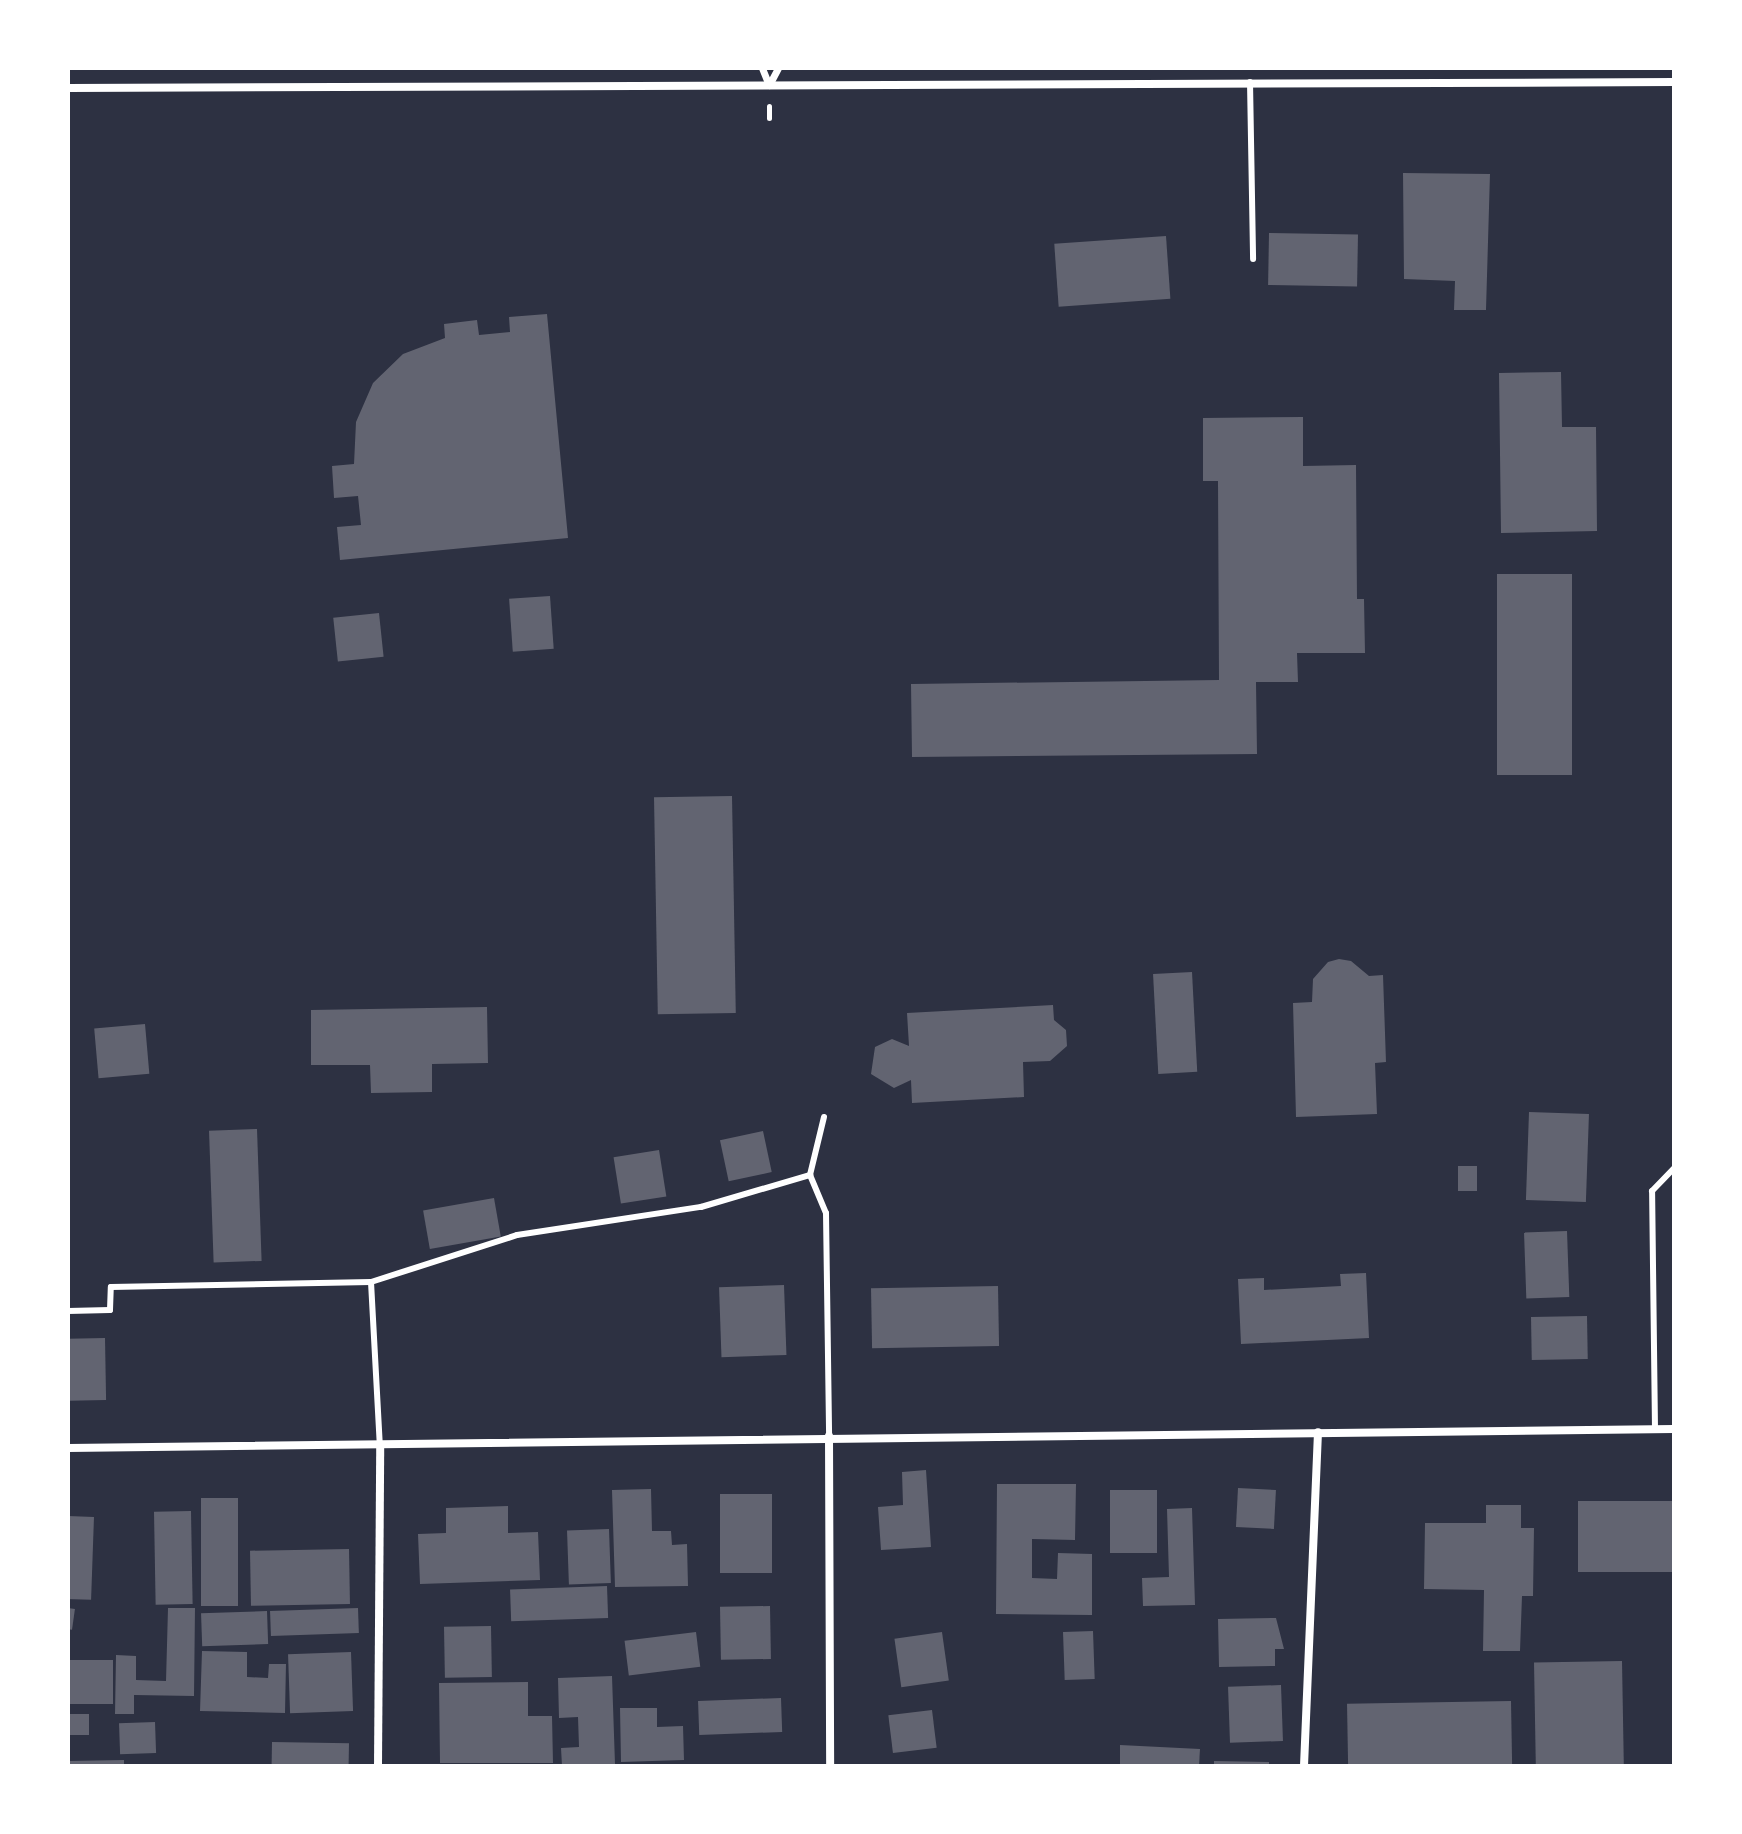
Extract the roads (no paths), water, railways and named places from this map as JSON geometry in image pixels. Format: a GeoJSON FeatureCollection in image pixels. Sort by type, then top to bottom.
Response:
{"type":"FeatureCollection","features":[{"type":"Feature","properties":{"kind":"street"},"geometry":{"type":"LineString","coordinates":[[762,68],[769,85]]}},
{"type":"Feature","properties":{"kind":"street"},"geometry":{"type":"LineString","coordinates":[[769,85],[778,68]]}},
{"type":"Feature","properties":{"kind":"street"},"geometry":{"type":"LineString","coordinates":[[68,88],[1674,82]]}},
{"type":"Feature","properties":{"kind":"street"},"geometry":{"type":"LineString","coordinates":[[68,1448],[380,1446],[829,1436],[1674,1429]]}},
{"type":"Feature","properties":{"kind":"street"},"geometry":{"type":"LineString","coordinates":[[1304,1766],[1318,1432]]}},
{"type":"Feature","properties":{"kind":"street"},"geometry":{"type":"LineString","coordinates":[[829,1436],[830,1766]]}},
{"type":"Feature","properties":{"kind":"street"},"geometry":{"type":"LineString","coordinates":[[378,1766],[380,1446]]}},
{"type":"Feature","properties":{"kind":"lane"},"geometry":{"type":"LineString","coordinates":[[1250,82],[1253,259]]}},
{"type":"Feature","properties":{"kind":"lane"},"geometry":{"type":"LineString","coordinates":[[824,1117],[810,1175],[826,1213],[829,1436]]}},
{"type":"Feature","properties":{"kind":"lane"},"geometry":{"type":"LineString","coordinates":[[1655,1429],[1652,1191],[1674,1168]]}},
{"type":"Feature","properties":{"kind":"lane"},"geometry":{"type":"LineString","coordinates":[[68,1311],[110,1310],[111,1287],[371,1282],[517,1235],[701,1207],[810,1175]]}},
{"type":"Feature","properties":{"kind":"lane"},"geometry":{"type":"LineString","coordinates":[[371,1282],[380,1446]]}}]}
